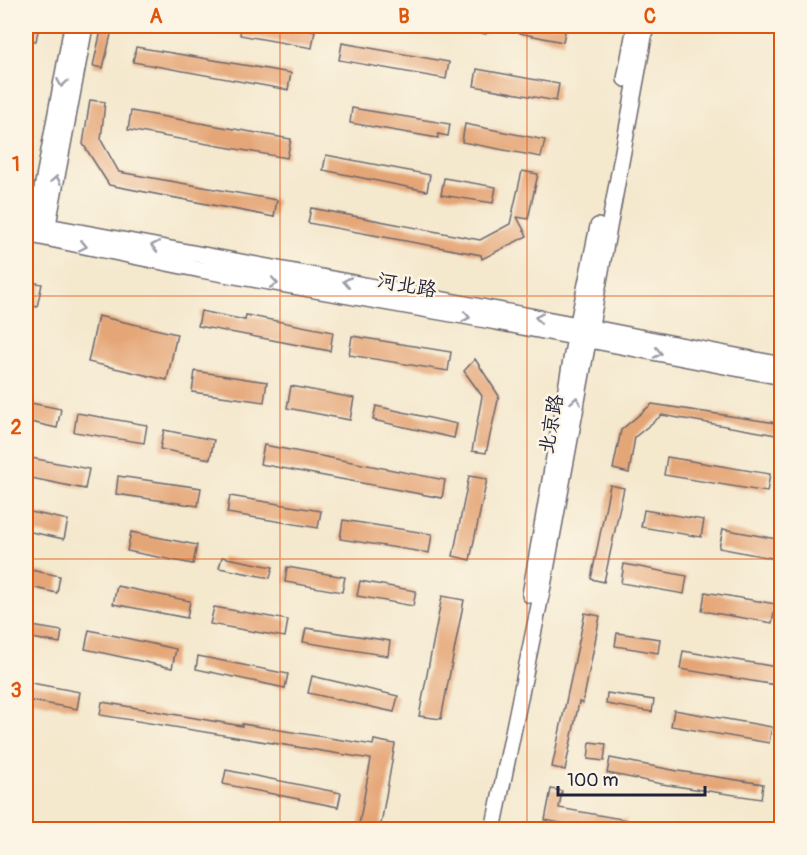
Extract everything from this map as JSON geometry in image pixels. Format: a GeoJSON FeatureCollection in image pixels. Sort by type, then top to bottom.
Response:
{"type":"FeatureCollection","features":[{"type":"Feature","properties":{"kind":"street"},"geometry":{"type":"LineString","coordinates":[[36,230],[72,26]]}},
{"type":"Feature","properties":{"kind":"street"},"geometry":{"type":"LineString","coordinates":[[36,230],[85,26]]}},
{"type":"Feature","properties":{"kind":"street","name":"北京路"},"geometry":{"type":"LineString","coordinates":[[493,830],[543,586],[635,26]]}},
{"type":"Feature","properties":{"kind":"street","name":"北京路"},"geometry":{"type":"LineString","coordinates":[[483,830],[646,26]]}},
{"type":"Feature","properties":{"kind":"street","name":"河北路"},"geometry":{"type":"LineString","coordinates":[[36,230],[583,332],[782,365]]}},
{"type":"Feature","properties":{"kind":"street","name":"河北路"},"geometry":{"type":"LineString","coordinates":[[583,332],[782,377]]}},
{"type":"Feature","properties":{"kind":"building"},"geometry":{"type":"Polygon","coordinates":[[[26,26],[39,26],[36,41],[26,40],[26,26]]]}},
{"type":"Feature","properties":{"kind":"building"},"geometry":{"type":"Polygon","coordinates":[[[102,26],[113,26],[103,68],[93,66],[102,26]]]}},
{"type":"Feature","properties":{"kind":"building"},"geometry":{"type":"Polygon","coordinates":[[[241,26],[284,26],[315,31],[312,48],[240,35],[241,26]]]}},
{"type":"Feature","properties":{"kind":"building"},"geometry":{"type":"Polygon","coordinates":[[[460,26],[488,26],[486,34],[460,30],[460,26]]]}},
{"type":"Feature","properties":{"kind":"building"},"geometry":{"type":"Polygon","coordinates":[[[520,26],[566,26],[563,42],[519,33],[520,26]]]}},
{"type":"Feature","properties":{"kind":"building"},"geometry":{"type":"Polygon","coordinates":[[[342,43],[449,62],[446,79],[339,60],[342,43]]]}},
{"type":"Feature","properties":{"kind":"building"},"geometry":{"type":"Polygon","coordinates":[[[136,47],[291,73],[288,90],[133,62],[136,47]]]}},
{"type":"Feature","properties":{"kind":"building"},"geometry":{"type":"Polygon","coordinates":[[[477,69],[559,84],[556,101],[474,86],[477,69]]]}},
{"type":"Feature","properties":{"kind":"building"},"geometry":{"type":"Polygon","coordinates":[[[90,100],[105,102],[101,140],[119,172],[277,200],[274,217],[109,185],[83,144],[90,100]]]}},
{"type":"Feature","properties":{"kind":"building"},"geometry":{"type":"Polygon","coordinates":[[[352,108],[450,124],[448,136],[438,134],[438,138],[350,123],[352,108]]]}},
{"type":"Feature","properties":{"kind":"building"},"geometry":{"type":"Polygon","coordinates":[[[131,111],[291,139],[287,158],[128,130],[131,111]]]}},
{"type":"Feature","properties":{"kind":"building"},"geometry":{"type":"Polygon","coordinates":[[[465,124],[545,140],[541,157],[462,142],[465,124]]]}},
{"type":"Feature","properties":{"kind":"building"},"geometry":{"type":"Polygon","coordinates":[[[326,155],[430,175],[427,191],[323,170],[326,155]]]}},
{"type":"Feature","properties":{"kind":"building"},"geometry":{"type":"Polygon","coordinates":[[[522,171],[538,174],[528,219],[517,217],[527,236],[482,259],[481,255],[308,223],[311,208],[480,240],[510,224],[522,171]]]}},
{"type":"Feature","properties":{"kind":"building"},"geometry":{"type":"Polygon","coordinates":[[[444,178],[496,187],[493,203],[441,195],[444,178]]]}},
{"type":"Feature","properties":{"kind":"building"},"geometry":{"type":"Polygon","coordinates":[[[26,281],[42,284],[37,307],[26,305],[26,281]]]}},
{"type":"Feature","properties":{"kind":"building"},"geometry":{"type":"Polygon","coordinates":[[[201,311],[245,320],[246,315],[333,332],[330,351],[198,326],[201,311]]]}},
{"type":"Feature","properties":{"kind":"building"},"geometry":{"type":"Polygon","coordinates":[[[98,316],[177,334],[167,380],[88,362],[98,316]]]}},
{"type":"Feature","properties":{"kind":"building"},"geometry":{"type":"Polygon","coordinates":[[[352,336],[451,352],[448,371],[349,355],[352,336]]]}},
{"type":"Feature","properties":{"kind":"building"},"geometry":{"type":"Polygon","coordinates":[[[475,359],[499,396],[486,453],[472,451],[482,396],[464,371],[475,359]]]}},
{"type":"Feature","properties":{"kind":"building"},"geometry":{"type":"Polygon","coordinates":[[[195,371],[267,382],[264,402],[192,392],[195,371]]]}},
{"type":"Feature","properties":{"kind":"building"},"geometry":{"type":"Polygon","coordinates":[[[291,386],[354,398],[350,420],[287,408],[291,386]]]}},
{"type":"Feature","properties":{"kind":"building"},"geometry":{"type":"Polygon","coordinates":[[[26,402],[61,409],[57,428],[26,421],[26,402]]]}},
{"type":"Feature","properties":{"kind":"building"},"geometry":{"type":"Polygon","coordinates":[[[652,404],[782,424],[782,436],[662,415],[635,437],[629,473],[613,469],[621,430],[652,404]]]}},
{"type":"Feature","properties":{"kind":"building"},"geometry":{"type":"Polygon","coordinates":[[[376,406],[457,424],[454,438],[373,420],[376,406]]]}},
{"type":"Feature","properties":{"kind":"building"},"geometry":{"type":"Polygon","coordinates":[[[77,413],[147,425],[144,443],[74,432],[77,413]]]}},
{"type":"Feature","properties":{"kind":"building"},"geometry":{"type":"Polygon","coordinates":[[[164,430],[214,440],[210,459],[160,449],[164,430]]]}},
{"type":"Feature","properties":{"kind":"building"},"geometry":{"type":"Polygon","coordinates":[[[264,445],[445,480],[442,498],[260,464],[264,445]]]}},
{"type":"Feature","properties":{"kind":"building"},"geometry":{"type":"Polygon","coordinates":[[[26,457],[89,469],[85,489],[26,477],[26,457]]]}},
{"type":"Feature","properties":{"kind":"building"},"geometry":{"type":"Polygon","coordinates":[[[667,457],[770,474],[767,492],[664,475],[667,457]]]}},
{"type":"Feature","properties":{"kind":"building"},"geometry":{"type":"Polygon","coordinates":[[[118,476],[201,488],[198,506],[116,494],[118,476]]]}},
{"type":"Feature","properties":{"kind":"building"},"geometry":{"type":"Polygon","coordinates":[[[469,476],[487,479],[470,560],[453,556],[469,476]]]}},
{"type":"Feature","properties":{"kind":"building"},"geometry":{"type":"Polygon","coordinates":[[[610,485],[624,488],[604,582],[591,579],[610,485]]]}},
{"type":"Feature","properties":{"kind":"building"},"geometry":{"type":"Polygon","coordinates":[[[230,496],[321,511],[318,528],[227,513],[230,496]]]}},
{"type":"Feature","properties":{"kind":"building"},"geometry":{"type":"Polygon","coordinates":[[[644,510],[704,520],[701,537],[641,527],[644,510]]]}},
{"type":"Feature","properties":{"kind":"building"},"geometry":{"type":"Polygon","coordinates":[[[26,511],[68,520],[64,539],[26,531],[26,511]]]}},
{"type":"Feature","properties":{"kind":"building"},"geometry":{"type":"Polygon","coordinates":[[[343,520],[432,534],[429,553],[340,539],[343,520]]]}},
{"type":"Feature","properties":{"kind":"building"},"geometry":{"type":"Polygon","coordinates":[[[723,529],[782,540],[782,560],[719,548],[723,529]]]}},
{"type":"Feature","properties":{"kind":"building"},"geometry":{"type":"Polygon","coordinates":[[[131,532],[197,545],[193,564],[127,551],[131,532]]]}},
{"type":"Feature","properties":{"kind":"building"},"geometry":{"type":"Polygon","coordinates":[[[222,557],[273,567],[270,578],[219,568],[222,557]]]}},
{"type":"Feature","properties":{"kind":"building"},"geometry":{"type":"Polygon","coordinates":[[[624,564],[687,576],[684,594],[621,583],[624,564]]]}},
{"type":"Feature","properties":{"kind":"building"},"geometry":{"type":"Polygon","coordinates":[[[287,567],[345,577],[342,592],[285,582],[287,567]]]}},
{"type":"Feature","properties":{"kind":"building"},"geometry":{"type":"Polygon","coordinates":[[[26,569],[60,576],[57,593],[26,586],[26,569]]]}},
{"type":"Feature","properties":{"kind":"building"},"geometry":{"type":"Polygon","coordinates":[[[360,581],[416,591],[413,606],[357,596],[360,581]]]}},
{"type":"Feature","properties":{"kind":"building"},"geometry":{"type":"Polygon","coordinates":[[[117,586],[190,601],[187,618],[113,604],[117,586]]]}},
{"type":"Feature","properties":{"kind":"building"},"geometry":{"type":"Polygon","coordinates":[[[705,592],[776,604],[772,623],[702,611],[705,592]]]}},
{"type":"Feature","properties":{"kind":"building"},"geometry":{"type":"Polygon","coordinates":[[[442,596],[464,600],[441,719],[419,716],[442,596]]]}},
{"type":"Feature","properties":{"kind":"building"},"geometry":{"type":"Polygon","coordinates":[[[214,607],[288,620],[285,637],[210,624],[214,607]]]}},
{"type":"Feature","properties":{"kind":"building"},"geometry":{"type":"Polygon","coordinates":[[[585,613],[600,616],[583,703],[579,702],[565,770],[552,767],[585,613]]]}},
{"type":"Feature","properties":{"kind":"building"},"geometry":{"type":"Polygon","coordinates":[[[26,625],[62,631],[60,643],[26,637],[26,625]]]}},
{"type":"Feature","properties":{"kind":"building"},"geometry":{"type":"Polygon","coordinates":[[[306,628],[390,641],[388,656],[303,642],[306,628]]]}},
{"type":"Feature","properties":{"kind":"building"},"geometry":{"type":"Polygon","coordinates":[[[89,630],[176,649],[172,668],[85,649],[89,630]]]}},
{"type":"Feature","properties":{"kind":"building"},"geometry":{"type":"Polygon","coordinates":[[[617,633],[660,639],[658,653],[615,646],[617,633]]]}},
{"type":"Feature","properties":{"kind":"building"},"geometry":{"type":"Polygon","coordinates":[[[683,651],[782,668],[782,686],[680,669],[683,651]]]}},
{"type":"Feature","properties":{"kind":"building"},"geometry":{"type":"Polygon","coordinates":[[[198,656],[288,674],[285,688],[196,669],[198,656]]]}},
{"type":"Feature","properties":{"kind":"building"},"geometry":{"type":"Polygon","coordinates":[[[312,676],[398,696],[394,712],[308,693],[312,676]]]}},
{"type":"Feature","properties":{"kind":"building"},"geometry":{"type":"Polygon","coordinates":[[[26,682],[80,692],[77,709],[26,700],[26,682]]]}},
{"type":"Feature","properties":{"kind":"building"},"geometry":{"type":"Polygon","coordinates":[[[607,693],[654,700],[652,712],[606,704],[607,693]]]}},
{"type":"Feature","properties":{"kind":"building"},"geometry":{"type":"Polygon","coordinates":[[[102,702],[373,745],[374,740],[395,744],[380,830],[358,830],[371,759],[100,715],[102,702]]]}},
{"type":"Feature","properties":{"kind":"building"},"geometry":{"type":"Polygon","coordinates":[[[674,710],[772,727],[769,743],[671,726],[674,710]]]}},
{"type":"Feature","properties":{"kind":"building"},"geometry":{"type":"Polygon","coordinates":[[[590,742],[606,744],[604,761],[588,759],[590,742]]]}},
{"type":"Feature","properties":{"kind":"building"},"geometry":{"type":"Polygon","coordinates":[[[610,758],[763,784],[761,799],[607,773],[610,758]]]}},
{"type":"Feature","properties":{"kind":"building"},"geometry":{"type":"Polygon","coordinates":[[[226,770],[341,793],[338,807],[223,784],[226,770]]]}},
{"type":"Feature","properties":{"kind":"building"},"geometry":{"type":"Polygon","coordinates":[[[551,789],[562,791],[559,808],[627,820],[625,830],[595,830],[545,820],[551,789]]]}}]}
